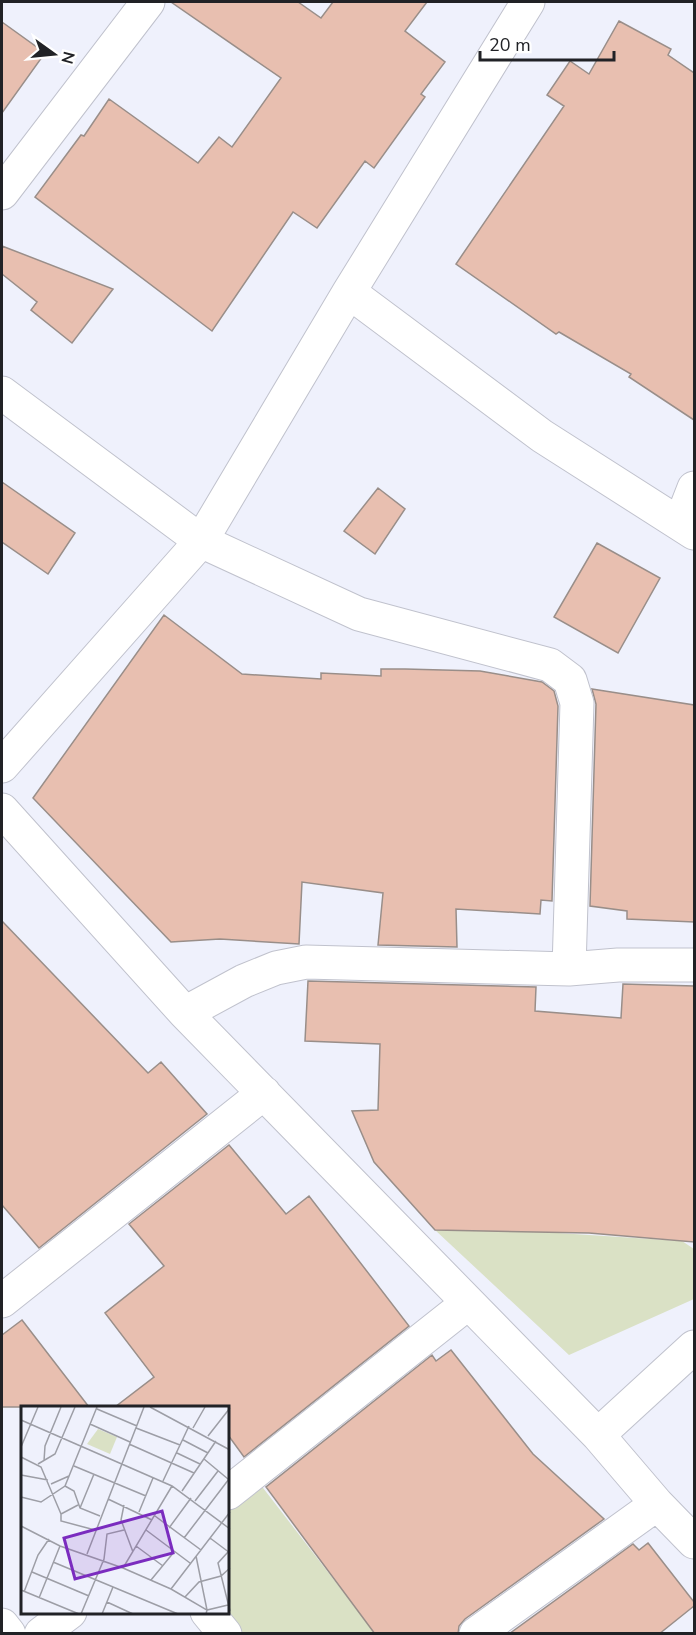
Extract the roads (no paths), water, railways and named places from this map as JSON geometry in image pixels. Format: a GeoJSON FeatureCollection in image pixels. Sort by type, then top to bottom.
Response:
{"type":"FeatureCollection","features":[{"type":"Feature","properties":{"kind":"street"},"geometry":{"type":"LineString","coordinates":[[2,193],[148,2]]}},
{"type":"Feature","properties":{"kind":"street"},"geometry":{"type":"LineString","coordinates":[[2,766],[201,541],[350,291],[528,2]]}},
{"type":"Feature","properties":{"kind":"street"},"geometry":{"type":"LineString","coordinates":[[350,291],[542,436],[687,529],[694,488]]}},
{"type":"Feature","properties":{"kind":"street"},"geometry":{"type":"LineString","coordinates":[[2,393],[201,541],[359,614],[550,665],[570,680],[577,703],[569,969]]}},
{"type":"Feature","properties":{"kind":"street"},"geometry":{"type":"LineString","coordinates":[[2,810],[185,1013],[598,1435],[657,1504],[694,1542]]}},
{"type":"Feature","properties":{"kind":"street"},"geometry":{"type":"LineString","coordinates":[[185,1013],[244,981],[276,968],[306,962],[569,969],[618,965],[694,965]]}},
{"type":"Feature","properties":{"kind":"street"},"geometry":{"type":"LineString","coordinates":[[2,1301],[264,1094]]}},
{"type":"Feature","properties":{"kind":"street"},"geometry":{"type":"LineString","coordinates":[[230,1490],[468,1303]]}},
{"type":"Feature","properties":{"kind":"street"},"geometry":{"type":"LineString","coordinates":[[598,1435],[694,1347]]}},
{"type":"Feature","properties":{"kind":"street"},"geometry":{"type":"LineString","coordinates":[[476,1634],[657,1504]]}},
{"type":"Feature","properties":{"kind":"street"},"geometry":{"type":"LineString","coordinates":[[41,1634],[67,1614]]}},
{"type":"Feature","properties":{"kind":"street"},"geometry":{"type":"LineString","coordinates":[[209,1614],[225,1634]]}},
{"type":"Feature","properties":{"kind":"street"},"geometry":{"type":"LineString","coordinates":[[2,1625],[9,1634]]}}]}
